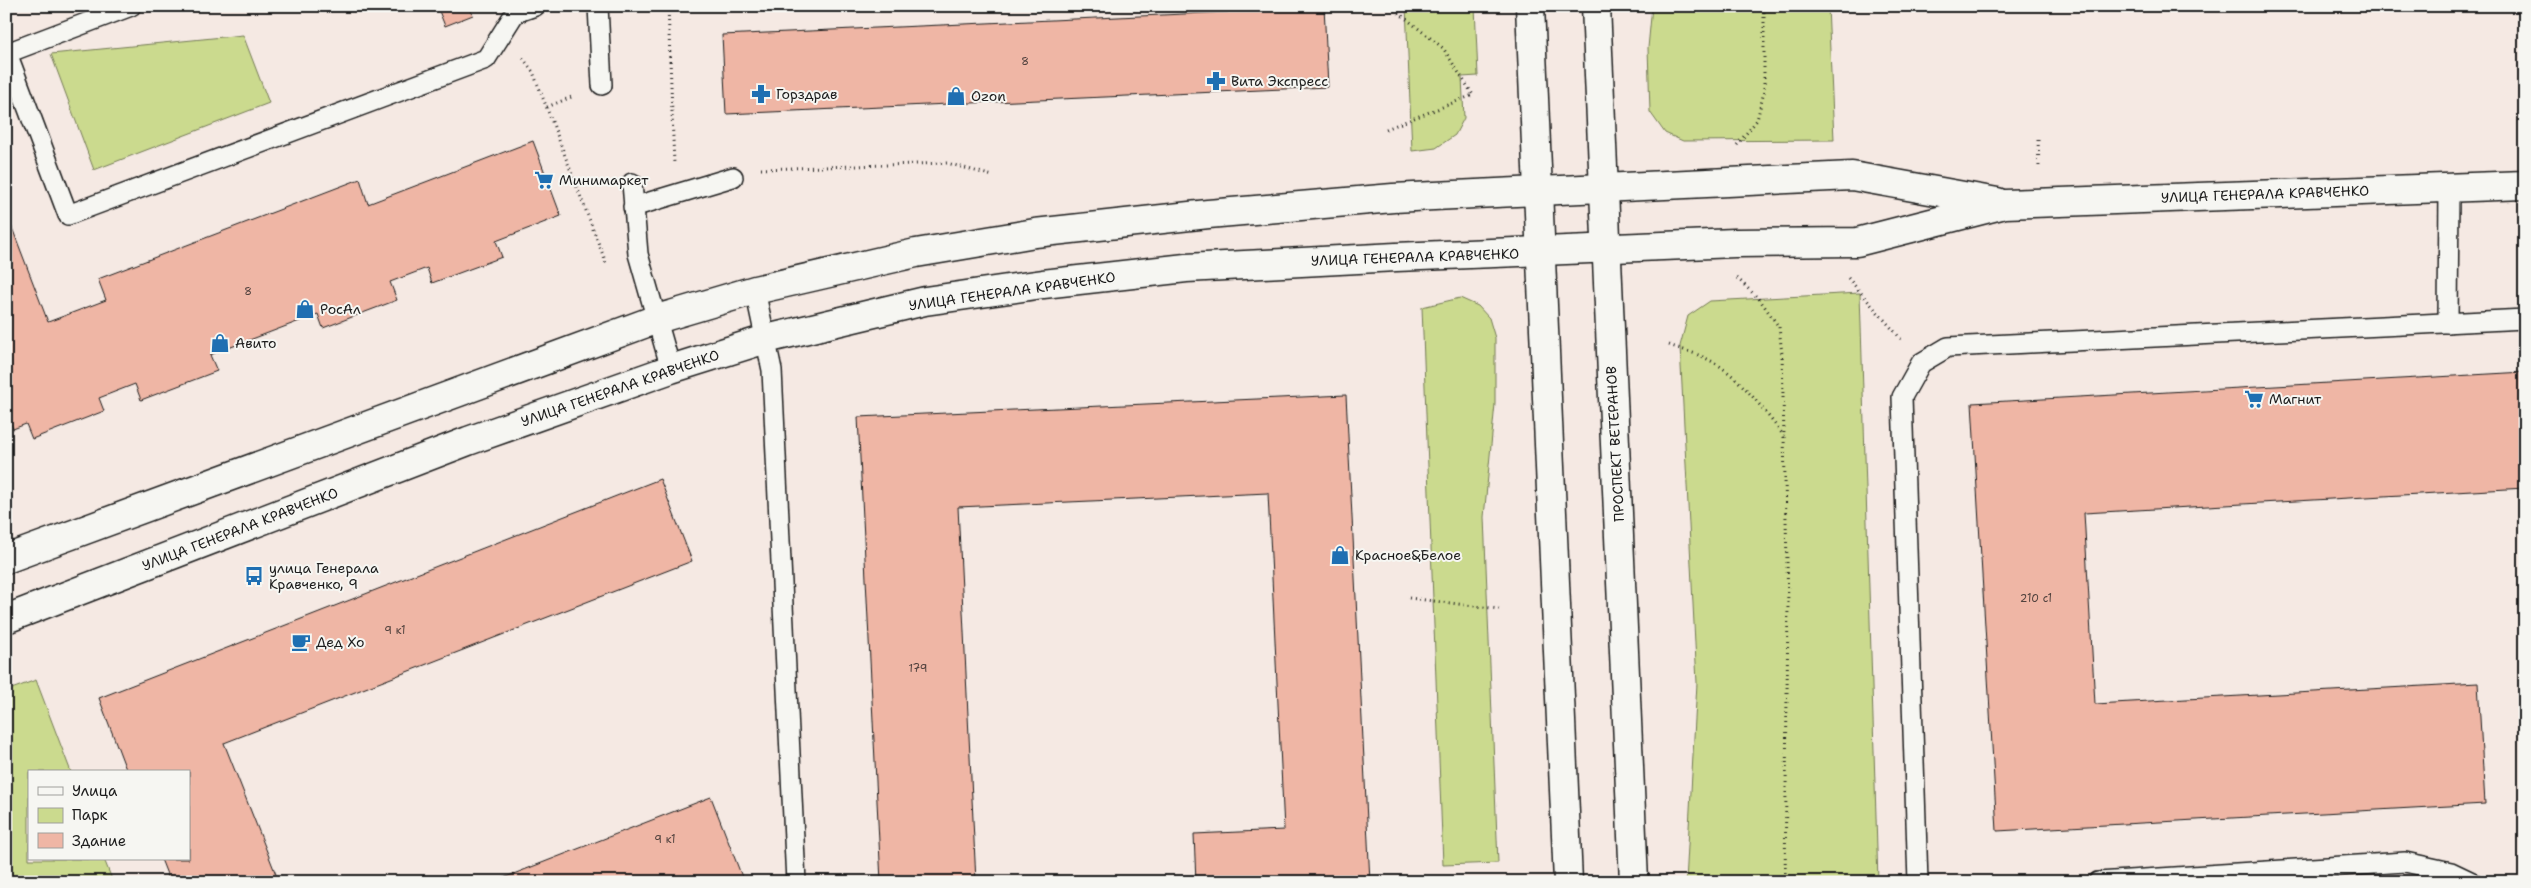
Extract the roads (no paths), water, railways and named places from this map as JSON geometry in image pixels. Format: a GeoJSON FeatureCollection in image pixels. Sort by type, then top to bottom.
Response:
{"type":"FeatureCollection","features":[{"type":"Feature","properties":{"kind":"street"},"geometry":{"type":"LineString","coordinates":[[1530,6],[1568,882]]}},
{"type":"Feature","properties":{"kind":"street","name":"ПРОСПЕКТ ВЕТЕРАНОВ"},"geometry":{"type":"LineString","coordinates":[[1596,6],[1634,882]]}},
{"type":"Feature","properties":{"kind":"street","name":"УЛИЦА ГЕНЕРАЛА КРАВЧЕНКО"},"geometry":{"type":"LineString","coordinates":[[6,559],[657,319],[755,290],[916,253],[1123,222],[1393,198],[1852,176],[2005,204]]}},
{"type":"Feature","properties":{"kind":"street","name":"УЛИЦА ГЕНЕРАЛА КРАВЧЕНКО"},"geometry":{"type":"LineString","coordinates":[[6,619],[468,441],[672,369],[766,339],[925,301],[1043,284],[1186,268],[1734,243],[1857,242],[2005,204],[2525,185]]}},
{"type":"Feature","properties":{"kind":"lane"},"geometry":{"type":"LineString","coordinates":[[131,6],[7,53],[68,215],[486,59],[515,13],[536,6]]}},
{"type":"Feature","properties":{"kind":"lane"},"geometry":{"type":"LineString","coordinates":[[598,6],[602,85]]}},
{"type":"Feature","properties":{"kind":"lane"},"geometry":{"type":"LineString","coordinates":[[632,207],[733,177]]}},
{"type":"Feature","properties":{"kind":"lane"},"geometry":{"type":"LineString","coordinates":[[632,183],[632,207],[638,254],[672,369]]}},
{"type":"Feature","properties":{"kind":"lane"},"geometry":{"type":"LineString","coordinates":[[2448,323],[2449,188]]}},
{"type":"Feature","properties":{"kind":"lane"},"geometry":{"type":"LineString","coordinates":[[755,290],[772,370],[796,882]]}},
{"type":"Feature","properties":{"kind":"lane"},"geometry":{"type":"LineString","coordinates":[[1918,882],[1902,397],[1921,363],[1948,347],[2525,319]]}},
{"type":"Feature","properties":{"kind":"lane"},"geometry":{"type":"LineString","coordinates":[[2098,882],[2405,862],[2451,872],[2472,882]]}},
{"type":"Feature","properties":{"kind":"place","name":"Вита Экспресс"},"geometry":{"type":"Point","coordinates":[1216,81]}},
{"type":"Feature","properties":{"kind":"place","name":"Горздрав"},"geometry":{"type":"Point","coordinates":[761,94]}},
{"type":"Feature","properties":{"kind":"place","name":"Ozon"},"geometry":{"type":"Point","coordinates":[956,96]}},
{"type":"Feature","properties":{"kind":"place","name":"Минимаркет"},"geometry":{"type":"Point","coordinates":[544,180]}},
{"type":"Feature","properties":{"kind":"place","name":"РосАл"},"geometry":{"type":"Point","coordinates":[305,309]}},
{"type":"Feature","properties":{"kind":"place","name":"Авито"},"geometry":{"type":"Point","coordinates":[220,343]}},
{"type":"Feature","properties":{"kind":"place","name":"Магнит"},"geometry":{"type":"Point","coordinates":[2254,399]}},
{"type":"Feature","properties":{"kind":"place","name":"Красное&Белое"},"geometry":{"type":"Point","coordinates":[1340,555]}},
{"type":"Feature","properties":{"kind":"place","name":"улица Генерала Кравченко, 9"},"geometry":{"type":"Point","coordinates":[254,576]}},
{"type":"Feature","properties":{"kind":"place","name":"Дед Хо"},"geometry":{"type":"Point","coordinates":[301,642]}}]}
